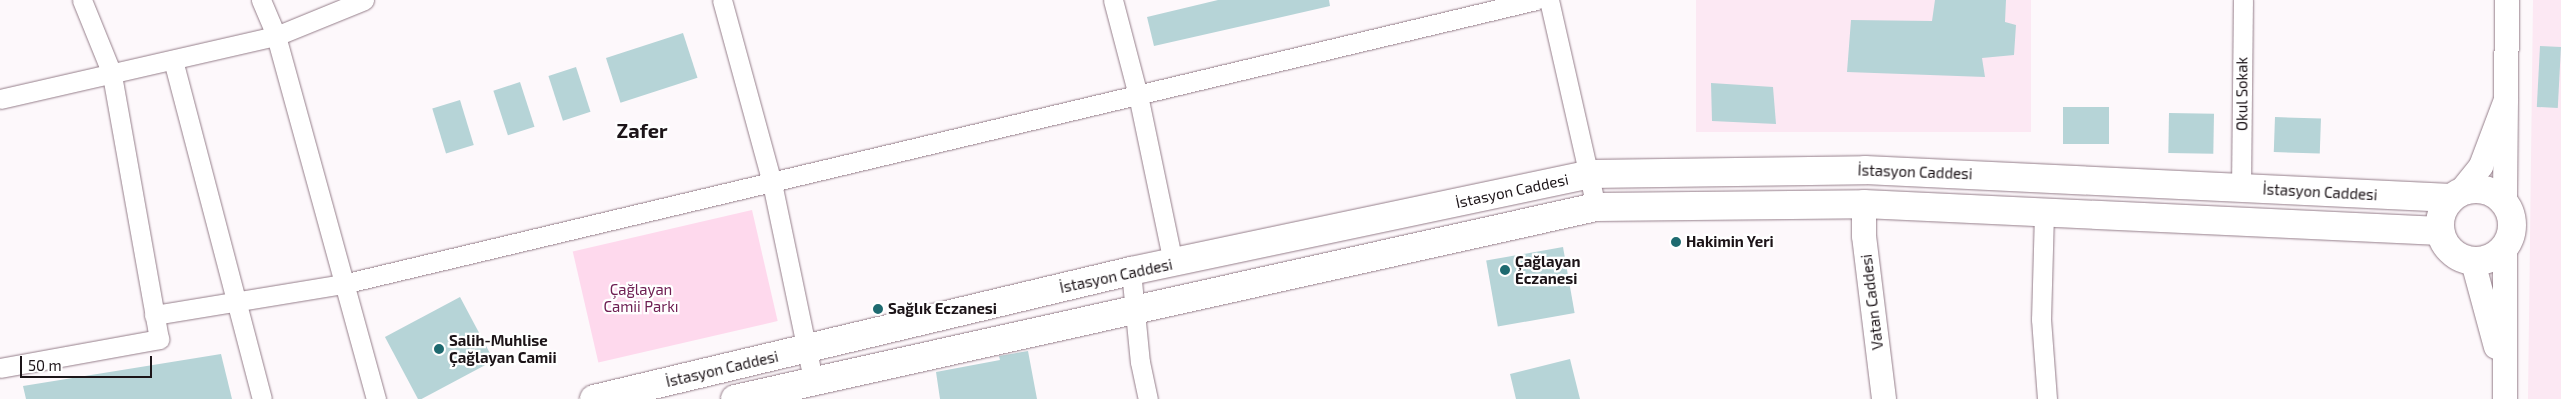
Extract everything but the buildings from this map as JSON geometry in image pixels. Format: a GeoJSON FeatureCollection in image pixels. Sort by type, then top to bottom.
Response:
{"type":"FeatureCollection","features":[{"type":"Feature","properties":{"kind":"main road","name":"İstasyon Caddesi"},"geometry":{"type":"LineString","coordinates":[[594,399],[1131,271],[1590,174],[1865,170],[2241,188],[2456,195]]}},
{"type":"Feature","properties":{"kind":"main road"},"geometry":{"type":"LineString","coordinates":[[2485,190],[2505,202],[2513,225],[2505,248],[2496,256],[2473,262],[2451,252],[2440,231],[2440,219],[2456,195],[2485,190]]}},
{"type":"Feature","properties":{"kind":"main road","name":"İstasyon Caddesi"},"geometry":{"type":"LineString","coordinates":[[735,399],[813,380],[1596,207],[1864,204],[2440,231]]}},
{"type":"Feature","properties":{"kind":"street"},"geometry":{"type":"LineString","coordinates":[[0,368],[159,339],[112,74],[82,0]]}},
{"type":"Feature","properties":{"kind":"street"},"geometry":{"type":"LineString","coordinates":[[261,0],[276,36],[376,399]]}},
{"type":"Feature","properties":{"kind":"street"},"geometry":{"type":"LineString","coordinates":[[0,99],[276,36],[364,0]]}},
{"type":"Feature","properties":{"kind":"street"},"geometry":{"type":"LineString","coordinates":[[722,0],[772,183],[809,348],[813,380]]}},
{"type":"Feature","properties":{"kind":"street"},"geometry":{"type":"LineString","coordinates":[[1114,0],[1138,95],[1173,263]]}},
{"type":"Feature","properties":{"kind":"street"},"geometry":{"type":"LineString","coordinates":[[154,315],[344,284],[1536,0]]}},
{"type":"Feature","properties":{"kind":"street"},"geometry":{"type":"LineString","coordinates":[[1549,0],[1596,207]]}},
{"type":"Feature","properties":{"kind":"street","name":"Okul Sokak"},"geometry":{"type":"LineString","coordinates":[[2241,188],[2243,0]]}},
{"type":"Feature","properties":{"kind":"street"},"geometry":{"type":"LineString","coordinates":[[2505,202],[2507,0]]}},
{"type":"Feature","properties":{"kind":"street"},"geometry":{"type":"LineString","coordinates":[[173,60],[262,399]]}},
{"type":"Feature","properties":{"kind":"street"},"geometry":{"type":"LineString","coordinates":[[2456,195],[2481,166],[2506,100]]}},
{"type":"Feature","properties":{"kind":"street","name":"Vatan Caddesi"},"geometry":{"type":"LineString","coordinates":[[1864,204],[1864,236],[1884,399]]}},
{"type":"Feature","properties":{"kind":"street"},"geometry":{"type":"LineString","coordinates":[[2044,213],[2041,318],[2047,399]]}},
{"type":"Feature","properties":{"kind":"street"},"geometry":{"type":"LineString","coordinates":[[2504,388],[2505,248]]}},
{"type":"Feature","properties":{"kind":"street"},"geometry":{"type":"LineString","coordinates":[[2473,262],[2504,388]]}},
{"type":"Feature","properties":{"kind":"street"},"geometry":{"type":"LineString","coordinates":[[1131,271],[1140,362],[1148,399]]}},
{"type":"Feature","properties":{"kind":"shaded area"},"geometry":{"type":"Polygon","coordinates":[[[1696,0],[2031,0],[2031,132],[1696,132],[1696,0]]]}},
{"type":"Feature","properties":{"kind":"shaded area"},"geometry":{"type":"Polygon","coordinates":[[[2533,0],[2561,0],[2561,399],[2528,399],[2533,0]]]}},
{"type":"Feature","properties":{"kind":"green space","name":"Çağlayan Camii Parkı"},"geometry":{"type":"Polygon","coordinates":[[[752,210],[778,321],[598,362],[573,251],[752,210]]]}},
{"type":"Feature","properties":{"kind":"place","name":"Hakimin Yeri"},"geometry":{"type":"Point","coordinates":[1676,242]}},
{"type":"Feature","properties":{"kind":"place","name":"Çağlayan Eczanesi"},"geometry":{"type":"Point","coordinates":[1505,270]}},
{"type":"Feature","properties":{"kind":"place","name":"Sağlık Eczanesi"},"geometry":{"type":"Point","coordinates":[878,309]}},
{"type":"Feature","properties":{"kind":"place","name":"Salih-Muhlise Çağlayan Camii"},"geometry":{"type":"Point","coordinates":[439,349]}},
{"type":"Feature","properties":{"kind":"district","name":"Zafer"},"geometry":{"type":"Point","coordinates":[642,130]}}]}
